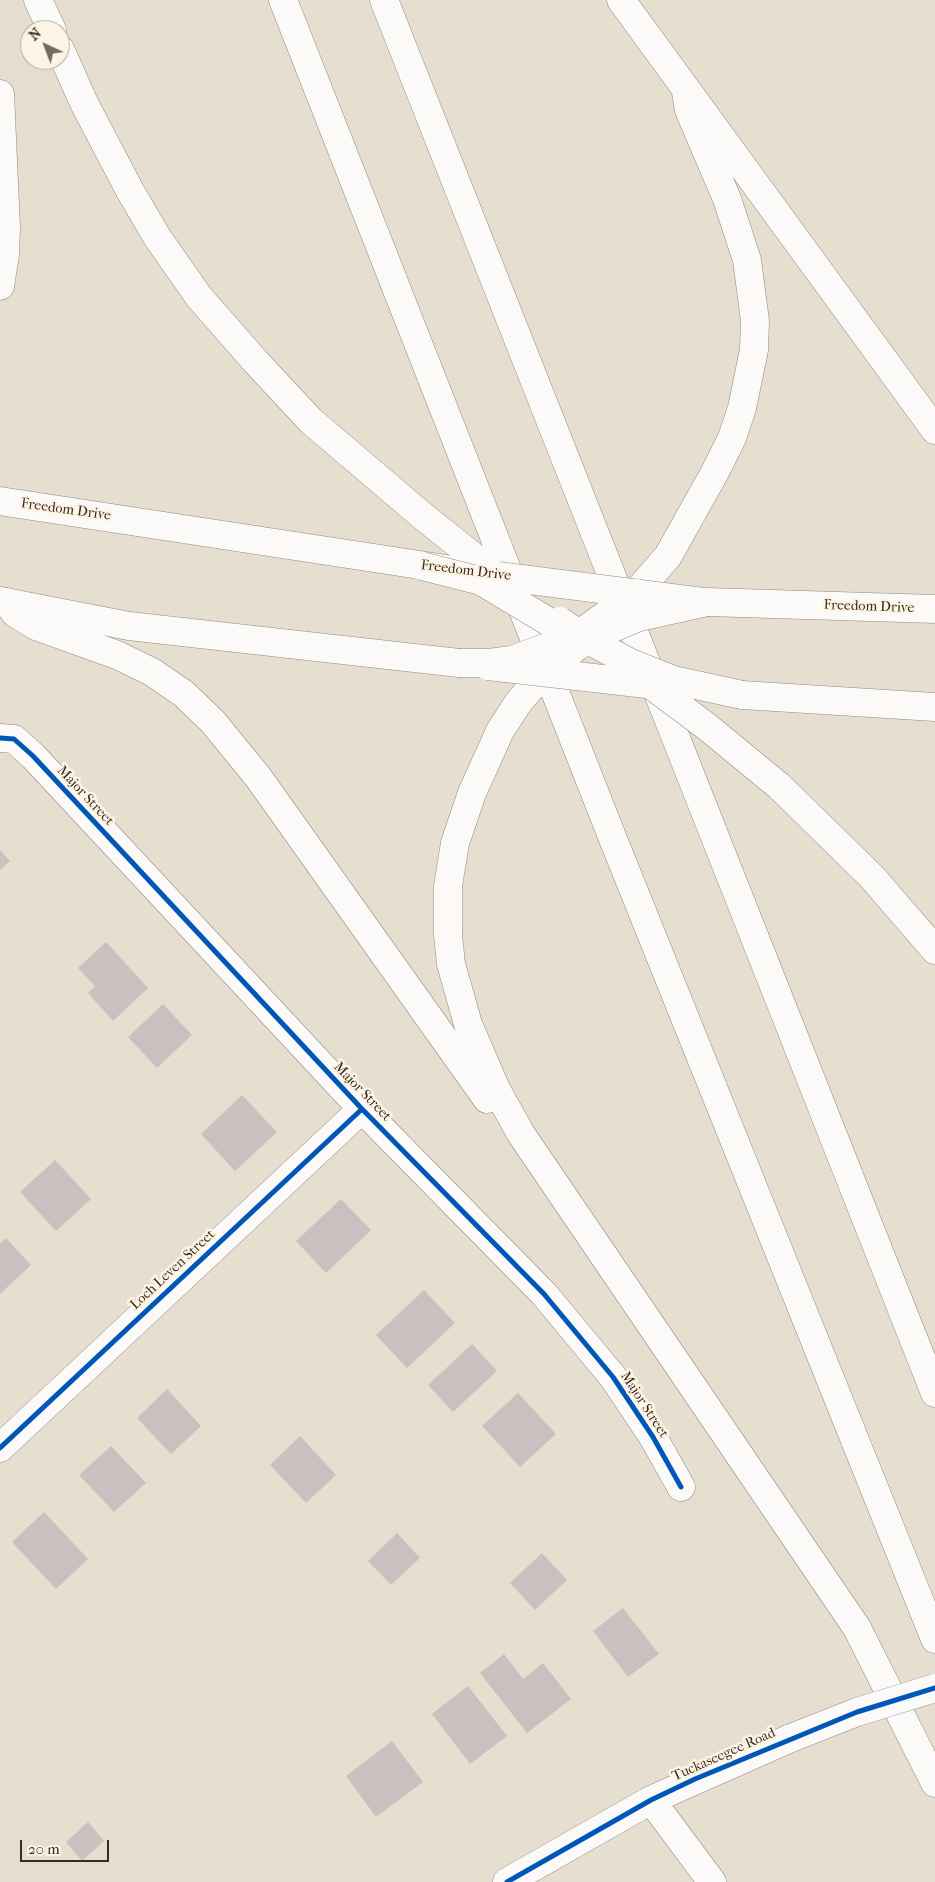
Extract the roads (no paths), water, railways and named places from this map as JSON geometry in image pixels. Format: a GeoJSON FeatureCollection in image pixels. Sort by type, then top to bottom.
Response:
{"type":"FeatureCollection","features":[{"type":"Feature","properties":{"kind":"main road"},"geometry":{"type":"LineString","coordinates":[[38,0],[47,20]]}},
{"type":"Feature","properties":{"kind":"main road"},"geometry":{"type":"LineString","coordinates":[[283,0],[613,839],[935,1639]]}},
{"type":"Feature","properties":{"kind":"main road"},"geometry":{"type":"LineString","coordinates":[[384,0],[935,1393]]}},
{"type":"Feature","properties":{"kind":"main road"},"geometry":{"type":"LineString","coordinates":[[621,0],[686,92],[825,276],[935,430]]}},
{"type":"Feature","properties":{"kind":"main road"},"geometry":{"type":"LineString","coordinates":[[69,70],[84,103],[156,237],[200,297],[256,362],[311,421],[390,490],[498,576],[581,638],[699,720],[779,786],[872,877],[935,950]]}},
{"type":"Feature","properties":{"kind":"main road"},"geometry":{"type":"LineString","coordinates":[[686,92],[689,110],[738,228],[747,260],[755,321],[754,350],[742,408],[728,446],[682,535],[659,568],[636,593],[581,638],[544,672],[518,703],[492,746],[472,793],[456,843],[448,886],[448,935],[455,981],[468,1024],[496,1089],[521,1134],[857,1628],[935,1783]]}},
{"type":"Feature","properties":{"kind":"main road"},"geometry":{"type":"LineString","coordinates":[[0,94],[6,220],[5,255],[0,286]]}},
{"type":"Feature","properties":{"kind":"main road","name":"Freedom Drive"},"geometry":{"type":"LineString","coordinates":[[0,501],[422,566],[707,602],[935,609]]}},
{"type":"Feature","properties":{"kind":"main road"},"geometry":{"type":"LineString","coordinates":[[422,566],[481,581],[581,638],[631,663],[673,680],[742,695]]}},
{"type":"Feature","properties":{"kind":"main road"},"geometry":{"type":"LineString","coordinates":[[3,602],[129,626],[651,685],[742,695],[935,707]]}},
{"type":"Feature","properties":{"kind":"main road"},"geometry":{"type":"LineString","coordinates":[[3,602],[15,613],[36,626],[117,655],[152,672],[184,694],[213,722],[258,777],[493,1108],[521,1134]]}},
{"type":"Feature","properties":{"kind":"main road"},"geometry":{"type":"LineString","coordinates":[[459,663],[512,660],[639,617],[707,602]]}},
{"type":"Feature","properties":{"kind":"main road","name":"Major Street"},"geometry":{"type":"LineString","coordinates":[[0,738],[14,740],[33,756],[362,1109],[544,1294],[613,1377],[652,1436],[681,1487]]}},
{"type":"Feature","properties":{"kind":"main road","name":"Loch Leven Street"},"geometry":{"type":"LineString","coordinates":[[0,1448],[362,1109]]}},
{"type":"Feature","properties":{"kind":"main road","name":"Tuckaseegee Road"},"geometry":{"type":"LineString","coordinates":[[507,1882],[651,1800],[791,1738],[857,1712],[935,1688]]}},
{"type":"Feature","properties":{"kind":"main road"},"geometry":{"type":"LineString","coordinates":[[651,1800],[712,1882]]}}]}
